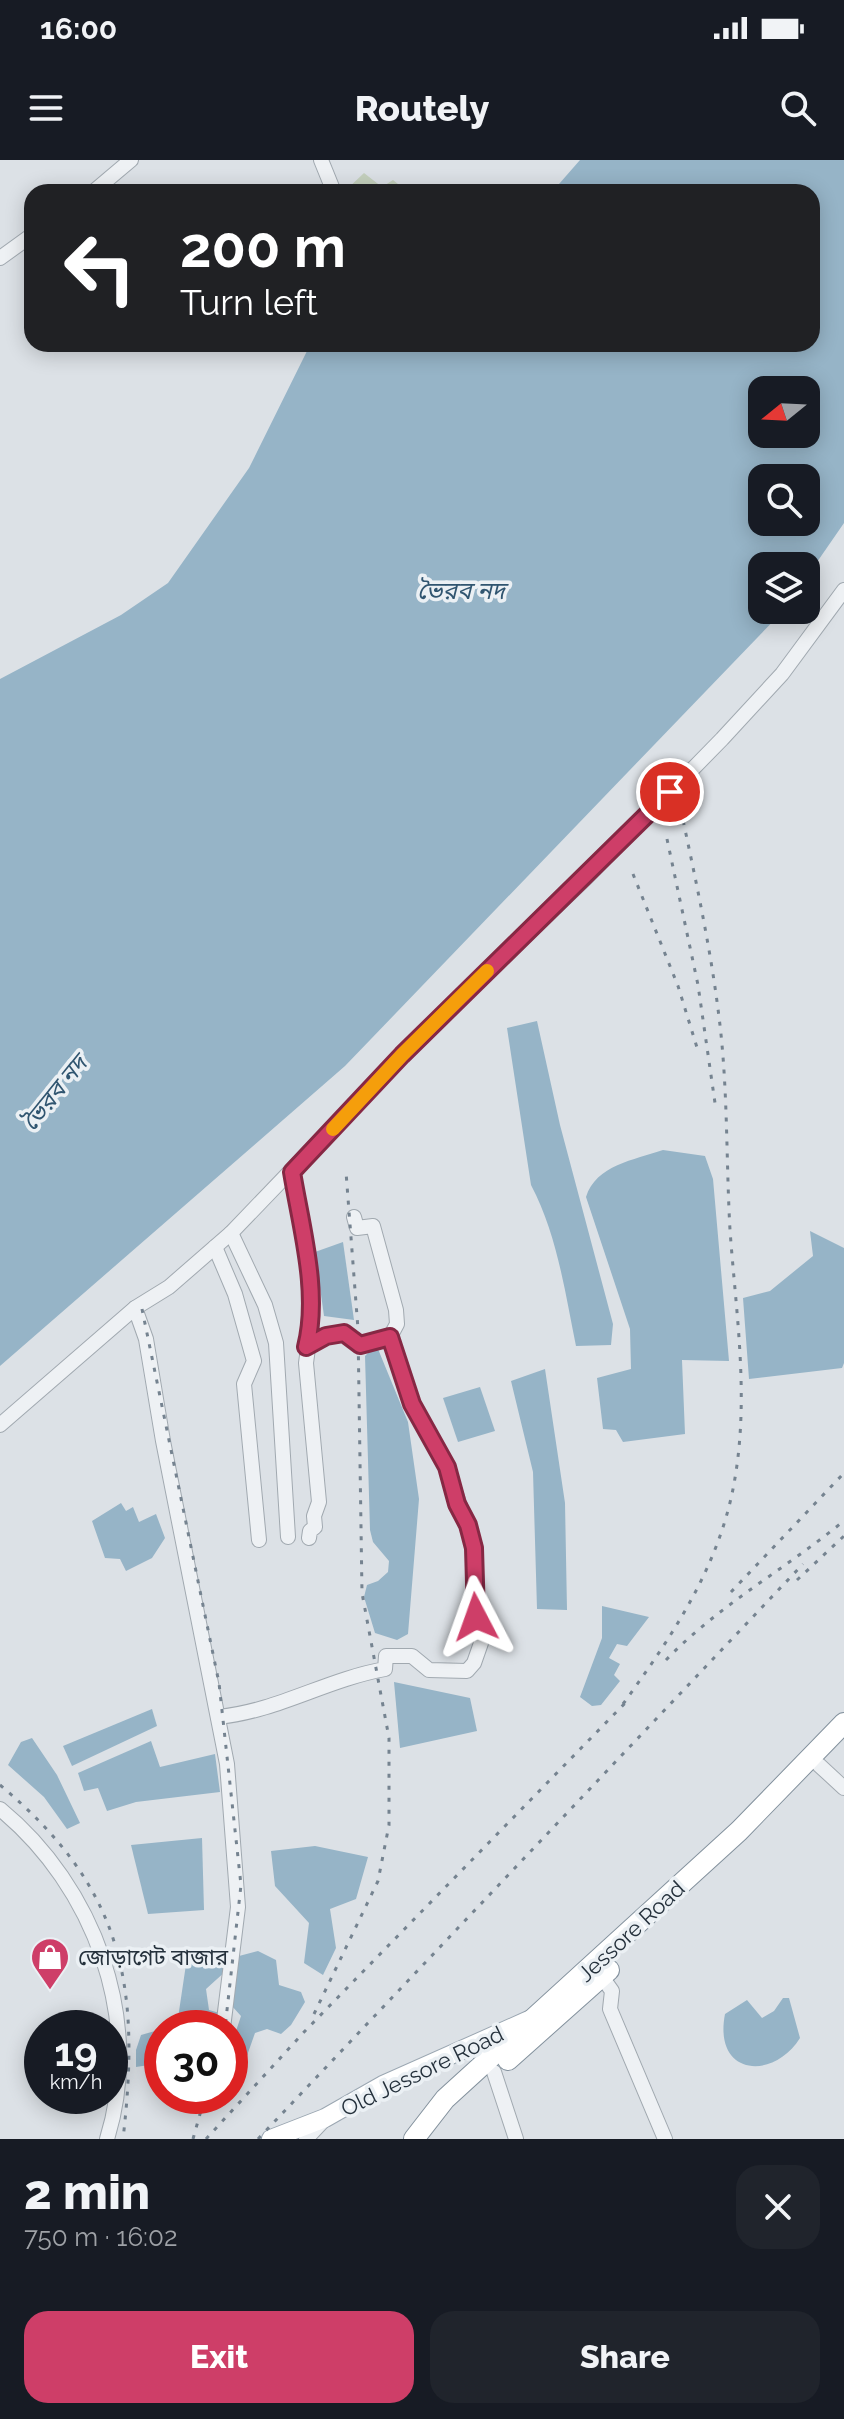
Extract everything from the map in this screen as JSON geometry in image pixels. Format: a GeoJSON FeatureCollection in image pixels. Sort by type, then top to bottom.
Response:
{"type":"FeatureCollection","features":[{"type":"Feature","properties":{"kind":"highway","name":"Jessore Road"},"geometry":{"type":"LineString","coordinates":[[415,2138],[445,2099],[739,1831],[844,1723]]}},
{"type":"Feature","properties":{"kind":"highway","name":"Jessore Road"},"geometry":{"type":"LineString","coordinates":[[415,2138],[573,2005],[844,1739]]}},
{"type":"Feature","properties":{"kind":"main road","name":"Old Jessore Road"},"geometry":{"type":"LineString","coordinates":[[271,2139],[325,2118],[383,2085],[538,2017],[573,2005]]}},
{"type":"Feature","properties":{"kind":"street"},"geometry":{"type":"LineString","coordinates":[[102,184],[131,160]]}},
{"type":"Feature","properties":{"kind":"street"},"geometry":{"type":"LineString","coordinates":[[321,160],[331,184]]}},
{"type":"Feature","properties":{"kind":"street"},"geometry":{"type":"LineString","coordinates":[[0,258],[24,241]]}},
{"type":"Feature","properties":{"kind":"street"},"geometry":{"type":"LineString","coordinates":[[0,1425],[135,1308],[169,1287],[231,1233],[402,1055],[588,876],[722,739],[782,674],[844,590]]}},
{"type":"Feature","properties":{"kind":"street"},"geometry":{"type":"LineString","coordinates":[[292,1172],[308,1269],[311,1326],[306,1347],[319,1502],[314,1516],[315,1527],[310,1531],[309,1538]]}},
{"type":"Feature","properties":{"kind":"street"},"geometry":{"type":"LineString","coordinates":[[218,1717],[263,1711],[310,1690],[385,1669],[386,1656],[412,1656],[429,1670],[448,1673],[467,1671],[474,1663],[481,1643],[473,1596],[474,1548],[447,1467],[412,1404],[390,1337],[397,1324],[396,1310],[373,1226],[357,1228],[354,1217]]}},
{"type":"Feature","properties":{"kind":"street"},"geometry":{"type":"LineString","coordinates":[[231,1233],[265,1305],[276,1343],[288,1537]]}},
{"type":"Feature","properties":{"kind":"street"},"geometry":{"type":"LineString","coordinates":[[215,1247],[235,1294],[254,1361],[244,1384],[259,1540]]}},
{"type":"Feature","properties":{"kind":"street"},"geometry":{"type":"LineString","coordinates":[[135,1308],[146,1339],[227,1764],[238,1907],[225,2010]]}},
{"type":"Feature","properties":{"kind":"street"},"geometry":{"type":"LineString","coordinates":[[306,1347],[326,1336],[344,1333],[360,1345],[390,1337]]}},
{"type":"Feature","properties":{"kind":"street"},"geometry":{"type":"LineString","coordinates":[[819,1765],[844,1788]]}},
{"type":"Feature","properties":{"kind":"street"},"geometry":{"type":"LineString","coordinates":[[0,1809],[40,1845],[69,1885],[93,1929],[108,1974],[118,2029],[117,2080],[107,2139]]}},
{"type":"Feature","properties":{"kind":"street"},"geometry":{"type":"LineString","coordinates":[[602,1977],[612,1991],[610,2009],[665,2139]]}},
{"type":"Feature","properties":{"kind":"street"},"geometry":{"type":"LineString","coordinates":[[494,2072],[516,2139]]}},
{"type":"Feature","properties":{"kind":"street"},"geometry":{"type":"LineString","coordinates":[[306,2139],[325,2118]]}},
{"type":"Feature","properties":{"kind":"green space"},"geometry":{"type":"Polygon","coordinates":[[[364,173],[378,184],[352,184],[364,173]]]}},
{"type":"Feature","properties":{"kind":"water","name":"ভৈরব নদ"},"geometry":{"type":"Polygon","coordinates":[[[580,160],[844,160],[844,523],[820,558],[820,552],[748,552],[748,624],[770,624],[345,1066],[0,1366],[0,679],[121,615],[168,583],[249,468],[307,352],[820,352],[820,184],[559,184],[580,160]]]}},
{"type":"Feature","properties":{"kind":"water"},"geometry":{"type":"Polygon","coordinates":[[[537,1021],[560,1125],[613,1324],[611,1345],[576,1346],[554,1243],[531,1185],[507,1028],[537,1021]]]}},
{"type":"Feature","properties":{"kind":"water"},"geometry":{"type":"Polygon","coordinates":[[[663,1150],[705,1156],[713,1179],[729,1361],[682,1360],[685,1434],[623,1442],[616,1430],[603,1429],[597,1378],[631,1369],[630,1329],[586,1197],[591,1186],[607,1171],[663,1150]]]}},
{"type":"Feature","properties":{"kind":"water"},"geometry":{"type":"Polygon","coordinates":[[[810,1231],[844,1248],[842,1368],[749,1379],[743,1298],[770,1291],[813,1256],[810,1231]]]}},
{"type":"Feature","properties":{"kind":"water"},"geometry":{"type":"Polygon","coordinates":[[[343,1242],[354,1320],[324,1316],[315,1252],[343,1242]]]}},
{"type":"Feature","properties":{"kind":"water"},"geometry":{"type":"Polygon","coordinates":[[[373,1348],[378,1349],[408,1422],[419,1499],[408,1634],[397,1640],[375,1633],[364,1597],[367,1585],[388,1572],[389,1561],[373,1542],[370,1530],[365,1356],[373,1348]]]}},
{"type":"Feature","properties":{"kind":"water"},"geometry":{"type":"Polygon","coordinates":[[[545,1369],[565,1503],[567,1610],[537,1609],[533,1472],[511,1381],[545,1369]]]}},
{"type":"Feature","properties":{"kind":"water"},"geometry":{"type":"Polygon","coordinates":[[[480,1387],[495,1431],[458,1442],[443,1398],[480,1387]]]}},
{"type":"Feature","properties":{"kind":"water"},"geometry":{"type":"Polygon","coordinates":[[[121,1503],[126,1511],[133,1507],[139,1522],[156,1514],[165,1538],[152,1558],[126,1571],[120,1559],[105,1558],[92,1521],[121,1503]]]}},
{"type":"Feature","properties":{"kind":"water"},"geometry":{"type":"Polygon","coordinates":[[[602,1606],[649,1617],[627,1646],[617,1644],[609,1658],[620,1664],[614,1675],[620,1681],[601,1705],[592,1706],[580,1697],[602,1638],[602,1606]]]}},
{"type":"Feature","properties":{"kind":"water"},"geometry":{"type":"Polygon","coordinates":[[[394,1682],[470,1698],[477,1731],[400,1748],[394,1682]]]}},
{"type":"Feature","properties":{"kind":"water"},"geometry":{"type":"Polygon","coordinates":[[[152,1709],[157,1726],[72,1766],[63,1746],[152,1709]]]}},
{"type":"Feature","properties":{"kind":"water"},"geometry":{"type":"Polygon","coordinates":[[[32,1738],[57,1775],[80,1823],[67,1829],[44,1797],[8,1765],[21,1742],[32,1738]]]}},
{"type":"Feature","properties":{"kind":"water"},"geometry":{"type":"Polygon","coordinates":[[[151,1741],[160,1767],[215,1754],[220,1792],[136,1802],[107,1811],[98,1788],[84,1791],[78,1773],[151,1741]]]}},
{"type":"Feature","properties":{"kind":"water"},"geometry":{"type":"Polygon","coordinates":[[[202,1838],[204,1910],[148,1914],[131,1845],[202,1838]]]}},
{"type":"Feature","properties":{"kind":"water"},"geometry":{"type":"Polygon","coordinates":[[[315,1846],[368,1857],[356,1899],[330,1909],[336,1948],[323,1975],[304,1963],[309,1923],[275,1886],[271,1851],[315,1846]]]}},
{"type":"Feature","properties":{"kind":"water"},"geometry":{"type":"Polygon","coordinates":[[[188,1951],[207,1951],[210,1960],[227,1970],[206,1989],[209,2010],[179,2010],[188,1951]]]}},
{"type":"Feature","properties":{"kind":"water"},"geometry":{"type":"Polygon","coordinates":[[[258,1951],[276,1960],[279,1985],[301,1992],[305,2002],[291,2025],[281,2034],[267,2029],[255,2033],[248,2053],[248,2010],[236,2010],[231,2005],[239,1956],[258,1951]]]}},
{"type":"Feature","properties":{"kind":"water"},"geometry":{"type":"Polygon","coordinates":[[[783,1998],[789,1998],[800,2038],[789,2052],[761,2066],[736,2060],[728,2050],[724,2035],[725,2014],[747,2000],[762,2018],[774,2011],[783,1998]]]}},
{"type":"Feature","properties":{"kind":"water"},"geometry":{"type":"Polygon","coordinates":[[[144,2034],[144,2066],[136,2067],[136,2050],[144,2034]]]}},
{"type":"Feature","properties":{"kind":"railway"},"geometry":{"type":"LineString","coordinates":[[623,1704],[677,1625],[707,1569],[728,1510],[739,1447],[740,1354],[730,1230],[722,1044],[708,943],[683,820]]}},
{"type":"Feature","properties":{"kind":"railway"},"geometry":{"type":"LineString","coordinates":[[667,839],[698,985],[715,1103]]}},
{"type":"Feature","properties":{"kind":"railway"},"geometry":{"type":"LineString","coordinates":[[633,874],[678,986],[699,1054]]}},
{"type":"Feature","properties":{"kind":"railway"},"geometry":{"type":"LineString","coordinates":[[314,2014],[378,1881],[389,1825],[389,1738],[362,1593],[358,1329],[346,1172]]}},
{"type":"Feature","properties":{"kind":"railway"},"geometry":{"type":"LineString","coordinates":[[142,1309],[219,1683],[241,1885],[227,2010]]}},
{"type":"Feature","properties":{"kind":"railway"},"geometry":{"type":"LineString","coordinates":[[731,1592],[844,1473]]}},
{"type":"Feature","properties":{"kind":"railway"},"geometry":{"type":"LineString","coordinates":[[666,1660],[707,1623],[840,1524]]}},
{"type":"Feature","properties":{"kind":"railway"},"geometry":{"type":"LineString","coordinates":[[797,1580],[844,1536]]}},
{"type":"Feature","properties":{"kind":"railway"},"geometry":{"type":"LineString","coordinates":[[258,2139],[803,1564]]}},
{"type":"Feature","properties":{"kind":"railway"},"geometry":{"type":"LineString","coordinates":[[206,2139],[305,2031],[630,1698]]}},
{"type":"Feature","properties":{"kind":"railway"},"geometry":{"type":"LineString","coordinates":[[0,1785],[41,1823],[74,1862],[98,1901],[114,1942],[124,1986],[129,2033],[123,2139]]}},
{"type":"Feature","properties":{"kind":"railway"},"geometry":{"type":"LineString","coordinates":[[193,2139],[200,2114]]}},
{"type":"Feature","properties":{"kind":"slow traffic"},"geometry":{"type":"LineString","coordinates":[[333,1129],[487,971]]}},
{"type":"Feature","properties":{"kind":"place","name":"জোড়াগেট বাজার"},"geometry":{"type":"Point","coordinates":[50,1991]}},
{"type":"Feature","properties":{"kind":"route"},"geometry":{"type":"LineString","coordinates":[[476,1617],[474,1548],[468,1525],[457,1504],[447,1467],[412,1404],[390,1337],[360,1345],[344,1333],[326,1336],[306,1347],[311,1326],[308,1269],[292,1172],[402,1055],[588,876],[670,792]]}}]}
